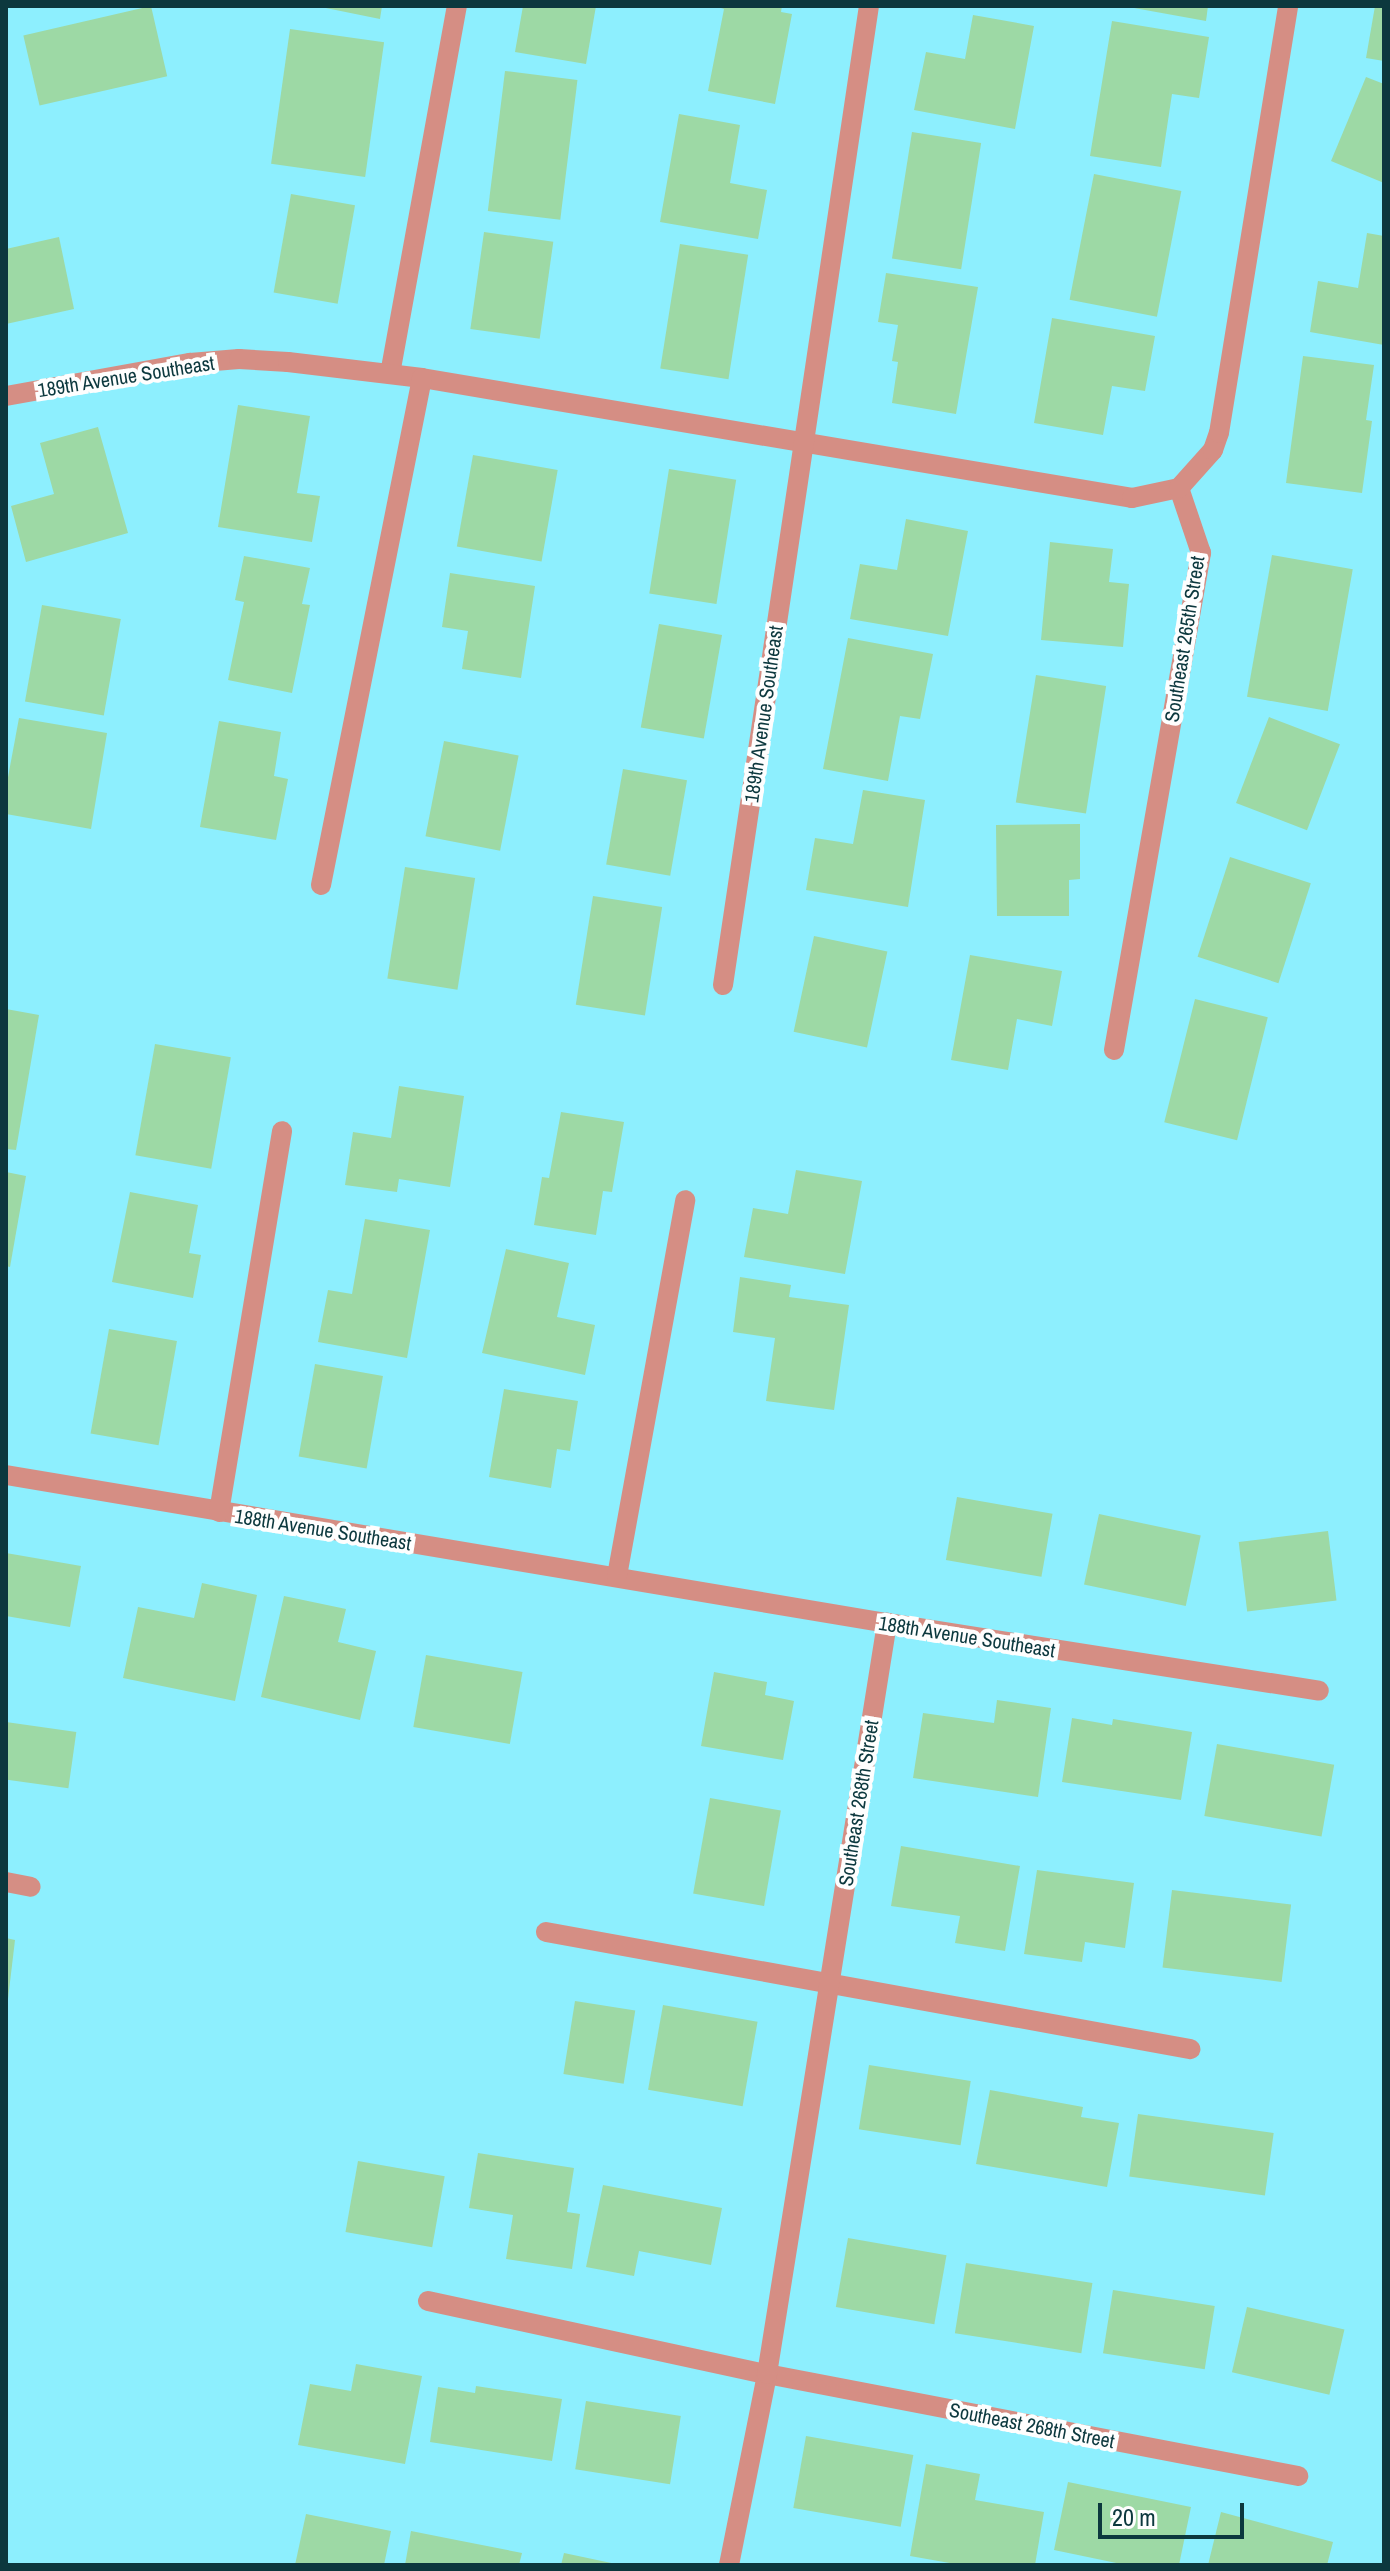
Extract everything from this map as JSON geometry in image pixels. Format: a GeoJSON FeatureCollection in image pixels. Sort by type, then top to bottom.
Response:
{"type":"FeatureCollection","features":[{"type":"Feature","properties":{"kind":"street"},"geometry":{"type":"LineString","coordinates":[[390,374],[457,6]]}},
{"type":"Feature","properties":{"kind":"street","name":"189th Avenue Southeast"},"geometry":{"type":"LineString","coordinates":[[723,985],[869,6]]}},
{"type":"Feature","properties":{"kind":"street"},"geometry":{"type":"LineString","coordinates":[[1179,488],[1213,450],[1219,433],[1288,6]]}},
{"type":"Feature","properties":{"kind":"street","name":"189th Avenue Southeast"},"geometry":{"type":"LineString","coordinates":[[6,396],[190,363],[239,359],[422,378],[1132,498],[1179,488]]}},
{"type":"Feature","properties":{"kind":"street"},"geometry":{"type":"LineString","coordinates":[[321,885],[422,378]]}},
{"type":"Feature","properties":{"kind":"street","name":"Southeast 265th Street"},"geometry":{"type":"LineString","coordinates":[[1114,1050],[1201,553],[1179,488]]}},
{"type":"Feature","properties":{"kind":"street","name":"188th Avenue Southeast"},"geometry":{"type":"LineString","coordinates":[[219,1512],[282,1131]]}},
{"type":"Feature","properties":{"kind":"street"},"geometry":{"type":"LineString","coordinates":[[617,1576],[685,1200]]}},
{"type":"Feature","properties":{"kind":"street","name":"188th Avenue Southeast"},"geometry":{"type":"LineString","coordinates":[[6,1475],[887,1623],[1319,1691]]}},
{"type":"Feature","properties":{"kind":"street","name":"Southeast 268th Street"},"geometry":{"type":"LineString","coordinates":[[729,2565],[767,2374],[887,1623]]}},
{"type":"Feature","properties":{"kind":"street"},"geometry":{"type":"LineString","coordinates":[[6,1882],[31,1887]]}},
{"type":"Feature","properties":{"kind":"street"},"geometry":{"type":"LineString","coordinates":[[546,1932],[1190,2049]]}},
{"type":"Feature","properties":{"kind":"street","name":"Southeast 268th Street"},"geometry":{"type":"LineString","coordinates":[[428,2301],[767,2374],[1298,2476]]}},
{"type":"Feature","properties":{"kind":"building"},"geometry":{"type":"Polygon","coordinates":[[[151,6],[167,76],[40,106],[23,35],[151,6]]]}},
{"type":"Feature","properties":{"kind":"building"},"geometry":{"type":"Polygon","coordinates":[[[316,6],[382,6],[380,19],[316,6]]]}},
{"type":"Feature","properties":{"kind":"building"},"geometry":{"type":"Polygon","coordinates":[[[523,6],[596,6],[586,64],[515,52],[523,6]]]}},
{"type":"Feature","properties":{"kind":"building"},"geometry":{"type":"Polygon","coordinates":[[[715,6],[782,6],[781,12],[792,14],[775,104],[708,91],[724,9],[715,6]]]}},
{"type":"Feature","properties":{"kind":"building"},"geometry":{"type":"Polygon","coordinates":[[[1123,6],[1208,6],[1206,21],[1123,6]]]}},
{"type":"Feature","properties":{"kind":"building"},"geometry":{"type":"Polygon","coordinates":[[[1375,6],[1384,6],[1384,61],[1366,58],[1375,6]]]}},
{"type":"Feature","properties":{"kind":"building"},"geometry":{"type":"Polygon","coordinates":[[[973,15],[1034,26],[1015,129],[914,110],[926,52],[965,59],[973,15]]]}},
{"type":"Feature","properties":{"kind":"building"},"geometry":{"type":"Polygon","coordinates":[[[1112,21],[1209,37],[1199,98],[1172,94],[1161,167],[1090,156],[1112,21]]]}},
{"type":"Feature","properties":{"kind":"building"},"geometry":{"type":"Polygon","coordinates":[[[290,29],[384,42],[365,177],[271,164],[290,29]]]}},
{"type":"Feature","properties":{"kind":"building"},"geometry":{"type":"Polygon","coordinates":[[[505,71],[577,80],[560,220],[488,211],[505,71]]]}},
{"type":"Feature","properties":{"kind":"building"},"geometry":{"type":"Polygon","coordinates":[[[1366,77],[1384,84],[1384,183],[1331,161],[1366,77]]]}},
{"type":"Feature","properties":{"kind":"building"},"geometry":{"type":"Polygon","coordinates":[[[679,114],[740,125],[730,183],[767,190],[758,239],[660,222],[679,114]]]}},
{"type":"Feature","properties":{"kind":"building"},"geometry":{"type":"Polygon","coordinates":[[[912,132],[981,143],[961,269],[892,258],[912,132]]]}},
{"type":"Feature","properties":{"kind":"building"},"geometry":{"type":"Polygon","coordinates":[[[1094,174],[1181,191],[1157,317],[1070,300],[1094,174]]]}},
{"type":"Feature","properties":{"kind":"building"},"geometry":{"type":"Polygon","coordinates":[[[291,194],[355,205],[338,304],[274,292],[291,194]]]}},
{"type":"Feature","properties":{"kind":"building"},"geometry":{"type":"Polygon","coordinates":[[[484,232],[553,242],[540,339],[470,329],[484,232]]]}},
{"type":"Feature","properties":{"kind":"building"},"geometry":{"type":"Polygon","coordinates":[[[1367,233],[1384,236],[1384,345],[1310,332],[1318,281],[1358,288],[1367,233]]]}},
{"type":"Feature","properties":{"kind":"building"},"geometry":{"type":"Polygon","coordinates":[[[59,237],[74,309],[6,324],[6,249],[59,237]]]}},
{"type":"Feature","properties":{"kind":"building"},"geometry":{"type":"Polygon","coordinates":[[[680,244],[748,255],[728,379],[660,368],[680,244]]]}},
{"type":"Feature","properties":{"kind":"building"},"geometry":{"type":"Polygon","coordinates":[[[886,273],[978,287],[956,414],[892,403],[898,362],[892,361],[898,325],[878,322],[886,273]]]}},
{"type":"Feature","properties":{"kind":"building"},"geometry":{"type":"Polygon","coordinates":[[[1052,318],[1155,336],[1145,391],[1112,386],[1103,435],[1034,423],[1052,318]]]}},
{"type":"Feature","properties":{"kind":"building"},"geometry":{"type":"Polygon","coordinates":[[[1303,356],[1374,365],[1366,420],[1372,421],[1362,493],[1286,483],[1303,356]]]}},
{"type":"Feature","properties":{"kind":"building"},"geometry":{"type":"Polygon","coordinates":[[[238,405],[310,416],[297,493],[320,496],[312,542],[218,527],[238,405]]]}},
{"type":"Feature","properties":{"kind":"building"},"geometry":{"type":"Polygon","coordinates":[[[98,427],[128,533],[26,562],[11,506],[54,494],[40,443],[98,427]]]}},
{"type":"Feature","properties":{"kind":"building"},"geometry":{"type":"Polygon","coordinates":[[[473,455],[558,470],[542,562],[457,547],[473,455]]]}},
{"type":"Feature","properties":{"kind":"building"},"geometry":{"type":"Polygon","coordinates":[[[669,469],[736,480],[716,604],[649,593],[669,469]]]}},
{"type":"Feature","properties":{"kind":"building"},"geometry":{"type":"Polygon","coordinates":[[[906,519],[968,531],[948,636],[850,619],[860,564],[897,570],[906,519]]]}},
{"type":"Feature","properties":{"kind":"building"},"geometry":{"type":"Polygon","coordinates":[[[1050,542],[1113,549],[1109,582],[1129,584],[1123,647],[1041,640],[1050,542]]]}},
{"type":"Feature","properties":{"kind":"building"},"geometry":{"type":"Polygon","coordinates":[[[1272,555],[1353,569],[1328,711],[1247,697],[1272,555]]]}},
{"type":"Feature","properties":{"kind":"building"},"geometry":{"type":"Polygon","coordinates":[[[244,556],[310,568],[302,604],[310,605],[292,693],[228,680],[244,602],[235,600],[244,556]]]}},
{"type":"Feature","properties":{"kind":"building"},"geometry":{"type":"Polygon","coordinates":[[[450,573],[535,586],[521,678],[462,669],[468,631],[442,627],[450,573]]]}},
{"type":"Feature","properties":{"kind":"building"},"geometry":{"type":"Polygon","coordinates":[[[42,605],[121,619],[104,715],[25,702],[42,605]]]}},
{"type":"Feature","properties":{"kind":"building"},"geometry":{"type":"Polygon","coordinates":[[[659,624],[722,635],[704,739],[641,727],[659,624]]]}},
{"type":"Feature","properties":{"kind":"building"},"geometry":{"type":"Polygon","coordinates":[[[848,638],[933,654],[920,719],[900,716],[888,781],[823,769],[848,638]]]}},
{"type":"Feature","properties":{"kind":"building"},"geometry":{"type":"Polygon","coordinates":[[[1036,675],[1106,686],[1086,814],[1016,802],[1036,675]]]}},
{"type":"Feature","properties":{"kind":"building"},"geometry":{"type":"Polygon","coordinates":[[[1269,717],[1340,744],[1307,830],[1236,803],[1269,717]]]}},
{"type":"Feature","properties":{"kind":"building"},"geometry":{"type":"Polygon","coordinates":[[[19,718],[107,733],[91,829],[6,814],[6,788],[19,718]]]}},
{"type":"Feature","properties":{"kind":"building"},"geometry":{"type":"Polygon","coordinates":[[[219,721],[281,732],[274,776],[288,779],[276,840],[200,827],[219,721]]]}},
{"type":"Feature","properties":{"kind":"building"},"geometry":{"type":"Polygon","coordinates":[[[444,741],[519,756],[500,851],[425,836],[444,741]]]}},
{"type":"Feature","properties":{"kind":"building"},"geometry":{"type":"Polygon","coordinates":[[[623,769],[687,780],[670,876],[606,865],[623,769]]]}},
{"type":"Feature","properties":{"kind":"building"},"geometry":{"type":"Polygon","coordinates":[[[863,790],[925,800],[908,907],[806,890],[815,838],[853,844],[863,790]]]}},
{"type":"Feature","properties":{"kind":"building"},"geometry":{"type":"Polygon","coordinates":[[[1080,824],[1080,879],[1069,880],[1069,916],[997,916],[996,825],[1080,824]]]}},
{"type":"Feature","properties":{"kind":"building"},"geometry":{"type":"Polygon","coordinates":[[[1230,857],[1311,883],[1278,983],[1198,957],[1230,857]]]}},
{"type":"Feature","properties":{"kind":"building"},"geometry":{"type":"Polygon","coordinates":[[[405,867],[475,878],[457,990],[387,979],[405,867]]]}},
{"type":"Feature","properties":{"kind":"building"},"geometry":{"type":"Polygon","coordinates":[[[593,896],[662,907],[645,1016],[576,1005],[593,896]]]}},
{"type":"Feature","properties":{"kind":"building"},"geometry":{"type":"Polygon","coordinates":[[[814,936],[887,952],[867,1047],[794,1032],[814,936]]]}},
{"type":"Feature","properties":{"kind":"building"},"geometry":{"type":"Polygon","coordinates":[[[970,955],[1062,971],[1052,1026],[1017,1019],[1008,1070],[951,1060],[970,955]]]}},
{"type":"Feature","properties":{"kind":"building"},"geometry":{"type":"Polygon","coordinates":[[[1195,999],[1268,1017],[1237,1140],[1164,1122],[1195,999]]]}},
{"type":"Feature","properties":{"kind":"building"},"geometry":{"type":"Polygon","coordinates":[[[6,1009],[39,1015],[16,1150],[6,1149],[6,1009]]]}},
{"type":"Feature","properties":{"kind":"building"},"geometry":{"type":"Polygon","coordinates":[[[155,1044],[231,1057],[211,1169],[135,1155],[155,1044]]]}},
{"type":"Feature","properties":{"kind":"building"},"geometry":{"type":"Polygon","coordinates":[[[399,1086],[464,1096],[450,1187],[399,1179],[397,1192],[345,1185],[353,1132],[391,1138],[399,1086]]]}},
{"type":"Feature","properties":{"kind":"building"},"geometry":{"type":"Polygon","coordinates":[[[561,1112],[624,1122],[612,1192],[603,1191],[596,1235],[534,1225],[542,1177],[549,1178],[561,1112]]]}},
{"type":"Feature","properties":{"kind":"building"},"geometry":{"type":"Polygon","coordinates":[[[796,1170],[862,1181],[845,1274],[744,1257],[753,1208],[788,1214],[796,1170]]]}},
{"type":"Feature","properties":{"kind":"building"},"geometry":{"type":"Polygon","coordinates":[[[6,1172],[26,1176],[10,1267],[6,1266],[6,1172]]]}},
{"type":"Feature","properties":{"kind":"building"},"geometry":{"type":"Polygon","coordinates":[[[130,1192],[198,1205],[189,1253],[201,1255],[193,1298],[112,1282],[130,1192]]]}},
{"type":"Feature","properties":{"kind":"building"},"geometry":{"type":"Polygon","coordinates":[[[365,1219],[430,1230],[407,1358],[318,1342],[328,1290],[352,1294],[365,1219]]]}},
{"type":"Feature","properties":{"kind":"building"},"geometry":{"type":"Polygon","coordinates":[[[506,1249],[569,1263],[557,1317],[595,1325],[585,1375],[482,1353],[506,1249]]]}},
{"type":"Feature","properties":{"kind":"building"},"geometry":{"type":"Polygon","coordinates":[[[740,1277],[791,1285],[789,1297],[849,1305],[834,1410],[766,1401],[775,1338],[733,1332],[740,1277]]]}},
{"type":"Feature","properties":{"kind":"building"},"geometry":{"type":"Polygon","coordinates":[[[109,1329],[177,1341],[159,1445],[91,1433],[109,1329]]]}},
{"type":"Feature","properties":{"kind":"building"},"geometry":{"type":"Polygon","coordinates":[[[315,1364],[383,1376],[367,1469],[299,1457],[315,1364]]]}},
{"type":"Feature","properties":{"kind":"building"},"geometry":{"type":"Polygon","coordinates":[[[504,1389],[578,1401],[570,1451],[557,1449],[551,1488],[489,1477],[504,1389]]]}},
{"type":"Feature","properties":{"kind":"building"},"geometry":{"type":"Polygon","coordinates":[[[957,1497],[1053,1514],[1041,1577],[946,1560],[957,1497]]]}},
{"type":"Feature","properties":{"kind":"building"},"geometry":{"type":"Polygon","coordinates":[[[1099,1514],[1201,1536],[1186,1606],[1084,1584],[1099,1514]]]}},
{"type":"Feature","properties":{"kind":"building"},"geometry":{"type":"Polygon","coordinates":[[[1328,1531],[1337,1600],[1247,1611],[1239,1542],[1328,1531]]]}},
{"type":"Feature","properties":{"kind":"building"},"geometry":{"type":"Polygon","coordinates":[[[6,1553],[81,1566],[70,1627],[6,1616],[6,1553]]]}},
{"type":"Feature","properties":{"kind":"building"},"geometry":{"type":"Polygon","coordinates":[[[202,1583],[257,1595],[235,1701],[123,1678],[138,1607],[194,1618],[202,1583]]]}},
{"type":"Feature","properties":{"kind":"building"},"geometry":{"type":"Polygon","coordinates":[[[284,1596],[346,1609],[338,1642],[376,1651],[360,1720],[261,1697],[284,1596]]]}},
{"type":"Feature","properties":{"kind":"building"},"geometry":{"type":"Polygon","coordinates":[[[426,1655],[523,1672],[510,1744],[413,1727],[426,1655]]]}},
{"type":"Feature","properties":{"kind":"building"},"geometry":{"type":"Polygon","coordinates":[[[714,1672],[767,1682],[765,1695],[794,1701],[783,1760],[701,1746],[714,1672]]]}},
{"type":"Feature","properties":{"kind":"building"},"geometry":{"type":"Polygon","coordinates":[[[997,1700],[1051,1708],[1038,1797],[913,1778],[923,1713],[994,1723],[997,1700]]]}},
{"type":"Feature","properties":{"kind":"building"},"geometry":{"type":"Polygon","coordinates":[[[1072,1718],[1112,1725],[1113,1719],[1192,1732],[1181,1800],[1062,1782],[1072,1718]]]}},
{"type":"Feature","properties":{"kind":"building"},"geometry":{"type":"Polygon","coordinates":[[[6,1722],[76,1732],[68,1788],[6,1780],[6,1722]]]}},
{"type":"Feature","properties":{"kind":"building"},"geometry":{"type":"Polygon","coordinates":[[[1217,1744],[1334,1765],[1322,1837],[1204,1816],[1217,1744]]]}},
{"type":"Feature","properties":{"kind":"building"},"geometry":{"type":"Polygon","coordinates":[[[710,1798],[781,1811],[764,1906],[693,1894],[710,1798]]]}},
{"type":"Feature","properties":{"kind":"building"},"geometry":{"type":"Polygon","coordinates":[[[901,1846],[1020,1866],[1005,1951],[955,1943],[960,1916],[891,1906],[901,1846]]]}},
{"type":"Feature","properties":{"kind":"building"},"geometry":{"type":"Polygon","coordinates":[[[1037,1870],[1134,1883],[1125,1948],[1085,1942],[1082,1962],[1024,1954],[1037,1870]]]}},
{"type":"Feature","properties":{"kind":"building"},"geometry":{"type":"Polygon","coordinates":[[[1172,1890],[1291,1905],[1282,1982],[1162,1967],[1172,1890]]]}},
{"type":"Feature","properties":{"kind":"building"},"geometry":{"type":"Polygon","coordinates":[[[6,1938],[15,1940],[8,1999],[6,1999],[6,1938]]]}},
{"type":"Feature","properties":{"kind":"building"},"geometry":{"type":"Polygon","coordinates":[[[575,2001],[635,2011],[624,2084],[563,2074],[575,2001]]]}},
{"type":"Feature","properties":{"kind":"building"},"geometry":{"type":"Polygon","coordinates":[[[663,2005],[758,2022],[743,2106],[648,2090],[663,2005]]]}},
{"type":"Feature","properties":{"kind":"building"},"geometry":{"type":"Polygon","coordinates":[[[869,2065],[971,2081],[961,2145],[859,2129],[869,2065]]]}},
{"type":"Feature","properties":{"kind":"building"},"geometry":{"type":"Polygon","coordinates":[[[990,2090],[1083,2107],[1081,2117],[1119,2123],[1107,2187],[976,2164],[990,2090]]]}},
{"type":"Feature","properties":{"kind":"building"},"geometry":{"type":"Polygon","coordinates":[[[1138,2114],[1274,2133],[1265,2195],[1129,2176],[1138,2114]]]}},
{"type":"Feature","properties":{"kind":"building"},"geometry":{"type":"Polygon","coordinates":[[[478,2153],[574,2168],[567,2212],[580,2214],[572,2269],[506,2259],[513,2215],[469,2208],[478,2153]]]}},
{"type":"Feature","properties":{"kind":"building"},"geometry":{"type":"Polygon","coordinates":[[[358,2161],[445,2176],[432,2247],[345,2232],[358,2161]]]}},
{"type":"Feature","properties":{"kind":"building"},"geometry":{"type":"Polygon","coordinates":[[[603,2185],[722,2208],[711,2265],[639,2251],[634,2276],[586,2267],[603,2185]]]}},
{"type":"Feature","properties":{"kind":"building"},"geometry":{"type":"Polygon","coordinates":[[[848,2238],[946,2255],[934,2324],[836,2307],[848,2238]]]}},
{"type":"Feature","properties":{"kind":"building"},"geometry":{"type":"Polygon","coordinates":[[[966,2263],[1092,2283],[1081,2353],[955,2333],[966,2263]]]}},
{"type":"Feature","properties":{"kind":"building"},"geometry":{"type":"Polygon","coordinates":[[[1113,2290],[1215,2306],[1205,2369],[1103,2353],[1113,2290]]]}},
{"type":"Feature","properties":{"kind":"building"},"geometry":{"type":"Polygon","coordinates":[[[1247,2307],[1344,2329],[1329,2395],[1232,2372],[1247,2307]]]}},
{"type":"Feature","properties":{"kind":"building"},"geometry":{"type":"Polygon","coordinates":[[[356,2364],[422,2376],[405,2464],[298,2445],[310,2384],[351,2391],[356,2364]]]}},
{"type":"Feature","properties":{"kind":"building"},"geometry":{"type":"Polygon","coordinates":[[[476,2386],[562,2399],[552,2461],[430,2442],[438,2387],[475,2393],[476,2386]]]}},
{"type":"Feature","properties":{"kind":"building"},"geometry":{"type":"Polygon","coordinates":[[[586,2401],[681,2416],[670,2484],[575,2469],[586,2401]]]}},
{"type":"Feature","properties":{"kind":"building"},"geometry":{"type":"Polygon","coordinates":[[[806,2436],[913,2455],[901,2527],[793,2508],[806,2436]]]}},
{"type":"Feature","properties":{"kind":"building"},"geometry":{"type":"Polygon","coordinates":[[[926,2464],[980,2474],[975,2500],[1044,2512],[1035,2565],[961,2565],[910,2556],[926,2464]]]}},
{"type":"Feature","properties":{"kind":"building"},"geometry":{"type":"Polygon","coordinates":[[[1068,2482],[1191,2507],[1179,2565],[1126,2565],[1054,2550],[1068,2482]]]}},
{"type":"Feature","properties":{"kind":"building"},"geometry":{"type":"Polygon","coordinates":[[[1221,2512],[1333,2542],[1327,2565],[1208,2565],[1221,2512]]]}},
{"type":"Feature","properties":{"kind":"building"},"geometry":{"type":"Polygon","coordinates":[[[306,2514],[391,2531],[384,2565],[295,2565],[306,2514]]]}},
{"type":"Feature","properties":{"kind":"building"},"geometry":{"type":"Polygon","coordinates":[[[411,2531],[522,2553],[519,2565],[405,2565],[411,2531]]]}},
{"type":"Feature","properties":{"kind":"building"},"geometry":{"type":"Polygon","coordinates":[[[564,2553],[616,2564],[616,2565],[561,2565],[564,2553]]]}}]}
